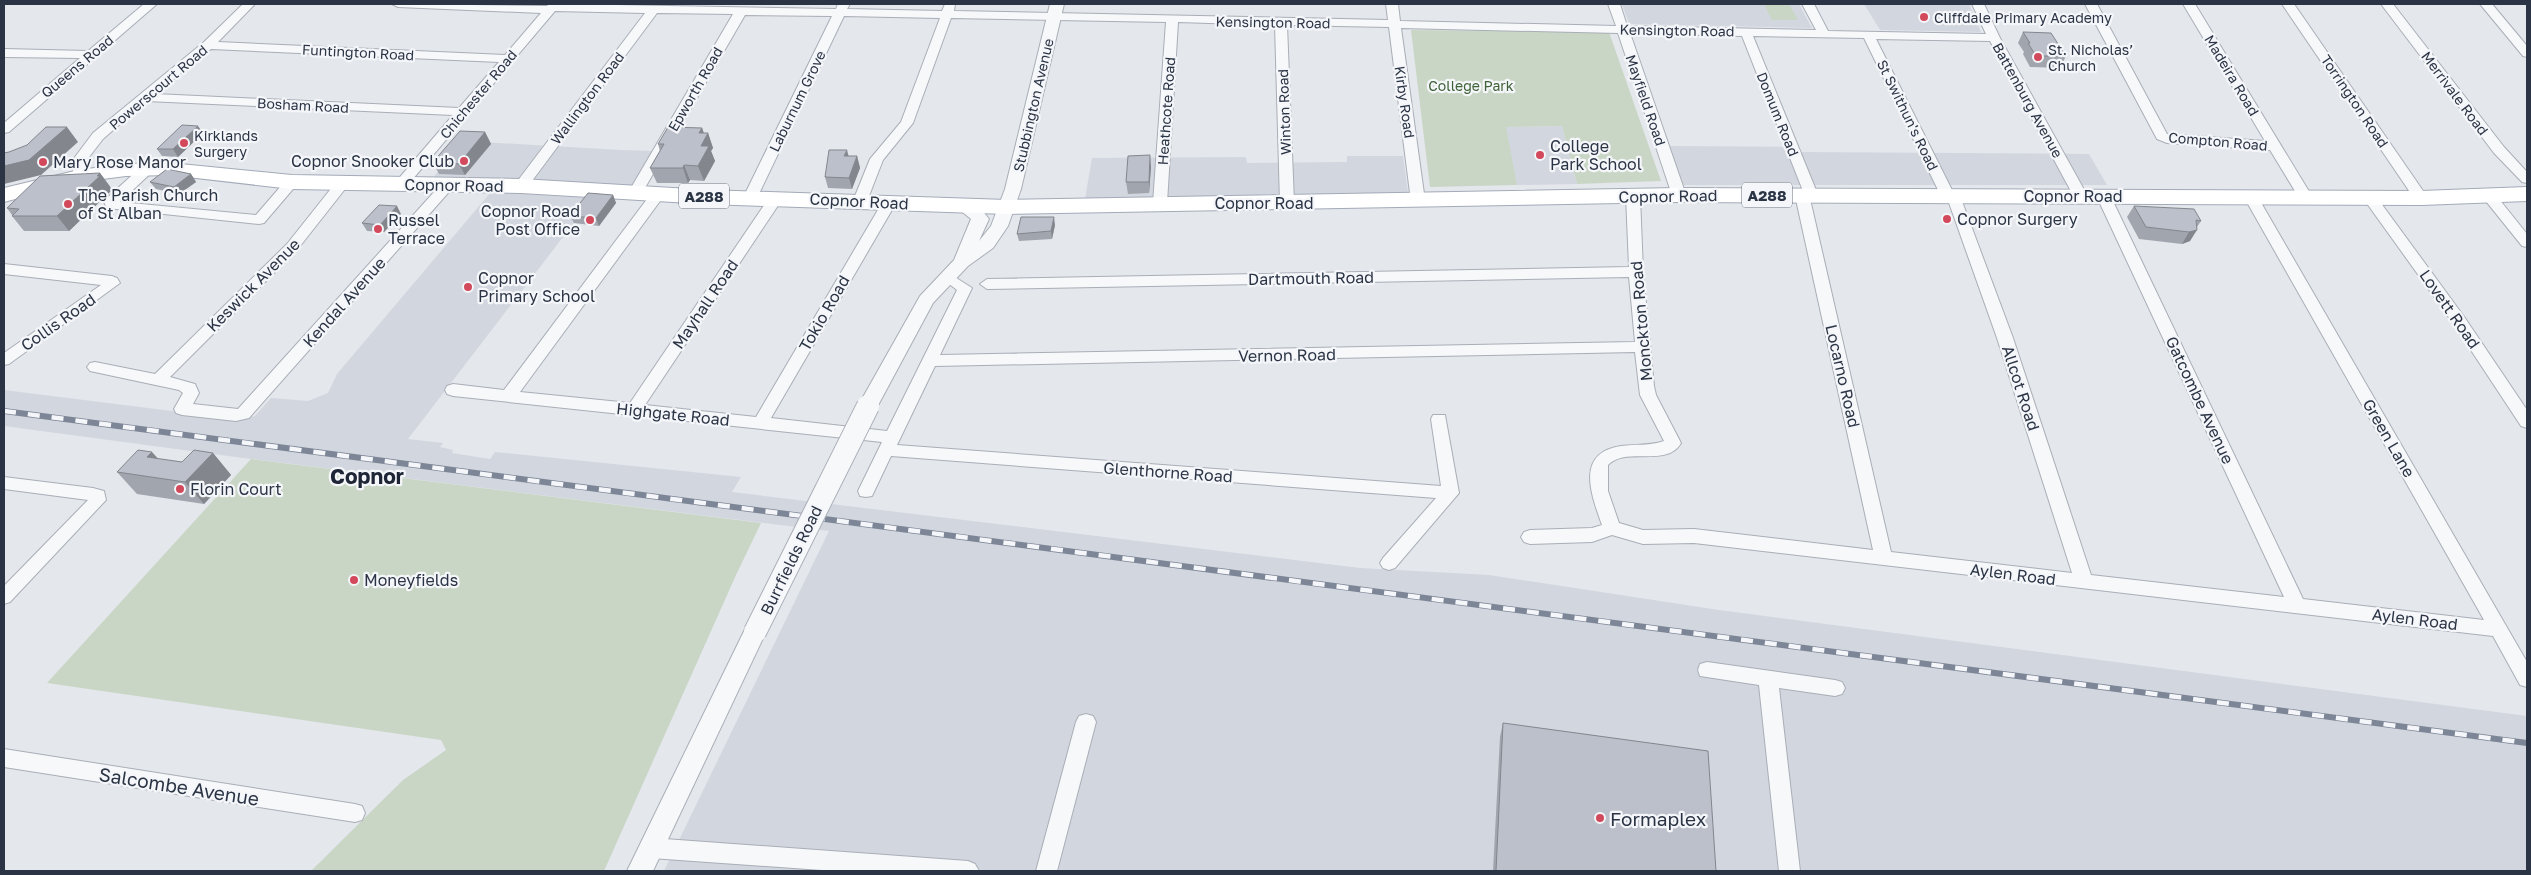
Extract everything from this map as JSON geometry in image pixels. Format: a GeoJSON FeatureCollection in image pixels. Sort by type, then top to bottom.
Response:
{"type":"FeatureCollection","features":[{"type":"Feature","properties":{"kind":"main road","name":"Copnor Road"},"geometry":{"type":"LineString","coordinates":[[4,195],[79,176],[147,169],[190,171],[292,182],[521,186],[750,198],[1007,207],[1679,195],[2102,195],[2421,198],[2490,197],[2527,194]]}},
{"type":"Feature","properties":{"kind":"street","name":"Queens Road"},"geometry":{"type":"LineString","coordinates":[[4,129],[151,4]]}},
{"type":"Feature","properties":{"kind":"street","name":"Powerscourt Road"},"geometry":{"type":"LineString","coordinates":[[79,176],[80,166],[86,150],[98,136],[208,45],[249,4]]}},
{"type":"Feature","properties":{"kind":"street","name":"Kensington Road"},"geometry":{"type":"LineString","coordinates":[[398,4],[741,11],[842,8],[1056,10],[1172,20],[1994,38]]}},
{"type":"Feature","properties":{"kind":"street","name":"Kirby Road"},"geometry":{"type":"LineString","coordinates":[[1392,4],[1418,201]]}},
{"type":"Feature","properties":{"kind":"street","name":"Mayfield Road"},"geometry":{"type":"LineString","coordinates":[[1614,4],[1679,195]]}},
{"type":"Feature","properties":{"kind":"street"},"geometry":{"type":"LineString","coordinates":[[1808,4],[1824,34]]}},
{"type":"Feature","properties":{"kind":"street","name":"Battenburg Avenue"},"geometry":{"type":"LineString","coordinates":[[1978,4],[1994,38],[2080,195]]}},
{"type":"Feature","properties":{"kind":"street","name":"Compton Road"},"geometry":{"type":"LineString","coordinates":[[2091,4],[2162,136],[2167,139],[2275,146]]}},
{"type":"Feature","properties":{"kind":"street","name":"Madeira Road"},"geometry":{"type":"LineString","coordinates":[[2189,4],[2306,198]]}},
{"type":"Feature","properties":{"kind":"street","name":"Torrington Road"},"geometry":{"type":"LineString","coordinates":[[2288,4],[2421,198]]}},
{"type":"Feature","properties":{"kind":"street","name":"Merrivale Road"},"geometry":{"type":"LineString","coordinates":[[2387,4],[2499,150],[2527,179]]}},
{"type":"Feature","properties":{"kind":"street"},"geometry":{"type":"LineString","coordinates":[[2486,4],[2527,53]]}},
{"type":"Feature","properties":{"kind":"street","name":"Chichester Road"},"geometry":{"type":"LineString","coordinates":[[401,184],[552,7]]}},
{"type":"Feature","properties":{"kind":"street","name":"Laburnum Grove"},"geometry":{"type":"LineString","coordinates":[[750,198],[842,8]]}},
{"type":"Feature","properties":{"kind":"street"},"geometry":{"type":"LineString","coordinates":[[860,201],[877,159],[907,123],[948,9]]}},
{"type":"Feature","properties":{"kind":"street","name":"Wallington Road"},"geometry":{"type":"LineString","coordinates":[[521,186],[653,10]]}},
{"type":"Feature","properties":{"kind":"street","name":"Stubbington Avenue"},"geometry":{"type":"LineString","coordinates":[[1007,207],[1056,10]]}},
{"type":"Feature","properties":{"kind":"street","name":"Epworth Road"},"geometry":{"type":"LineString","coordinates":[[635,193],[741,11]]}},
{"type":"Feature","properties":{"kind":"street","name":"Heathcote Road"},"geometry":{"type":"LineString","coordinates":[[1160,203],[1172,20]]}},
{"type":"Feature","properties":{"kind":"street","name":"Winton Road"},"geometry":{"type":"LineString","coordinates":[[1281,22],[1287,203]]}},
{"type":"Feature","properties":{"kind":"street","name":"Domum Road"},"geometry":{"type":"LineString","coordinates":[[1746,32],[1807,195]]}},
{"type":"Feature","properties":{"kind":"street","name":"St Swithun's Road"},"geometry":{"type":"LineString","coordinates":[[1868,35],[1950,196]]}},
{"type":"Feature","properties":{"kind":"street","name":"Funtington Road"},"geometry":{"type":"LineString","coordinates":[[208,45],[508,59]]}},
{"type":"Feature","properties":{"kind":"street"},"geometry":{"type":"LineString","coordinates":[[4,53],[90,55]]}},
{"type":"Feature","properties":{"kind":"street","name":"Bosham Road"},"geometry":{"type":"LineString","coordinates":[[143,97],[462,112]]}},
{"type":"Feature","properties":{"kind":"street"},"geometry":{"type":"LineString","coordinates":[[147,169],[111,202],[112,205],[259,220],[292,182]]}},
{"type":"Feature","properties":{"kind":"street","name":"Keswick Avenue"},"geometry":{"type":"LineString","coordinates":[[158,380],[292,248],[342,184]]}},
{"type":"Feature","properties":{"kind":"street","name":"Kendal Avenue"},"geometry":{"type":"LineString","coordinates":[[158,380],[189,388],[191,393],[189,400],[182,409],[236,415],[247,410],[449,184]]}},
{"type":"Feature","properties":{"kind":"street"},"geometry":{"type":"LineString","coordinates":[[508,396],[658,194]]}},
{"type":"Feature","properties":{"kind":"street","name":"Locarno Road"},"geometry":{"type":"LineString","coordinates":[[1807,195],[1884,558]]}},
{"type":"Feature","properties":{"kind":"street","name":"Gatcombe Avenue"},"geometry":{"type":"LineString","coordinates":[[2102,195],[2298,605]]}},
{"type":"Feature","properties":{"kind":"street","name":"Monckton Road"},"geometry":{"type":"LineString","coordinates":[[1612,528],[1597,474],[1599,464],[1605,457],[1613,454],[1660,449],[1673,443],[1648,395],[1636,272],[1633,196]]}},
{"type":"Feature","properties":{"kind":"street","name":"Allcot Road"},"geometry":{"type":"LineString","coordinates":[[1950,196],[2002,329],[2084,582]]}},
{"type":"Feature","properties":{"kind":"street","name":"Green Lane"},"geometry":{"type":"LineString","coordinates":[[2251,197],[2498,629],[2521,657],[2527,679]]}},
{"type":"Feature","properties":{"kind":"street"},"geometry":{"type":"LineString","coordinates":[[2490,197],[2527,243]]}},
{"type":"Feature","properties":{"kind":"street","name":"Mayhall Road"},"geometry":{"type":"LineString","coordinates":[[634,410],[776,198]]}},
{"type":"Feature","properties":{"kind":"street","name":"Lovett Road"},"geometry":{"type":"LineString","coordinates":[[2370,198],[2460,322],[2527,422]]}},
{"type":"Feature","properties":{"kind":"street","name":"Tokio Road"},"geometry":{"type":"LineString","coordinates":[[760,423],[889,203]]}},
{"type":"Feature","properties":{"kind":"street","name":"Burrfields Road"},"geometry":{"type":"LineString","coordinates":[[962,262],[980,219],[975,212],[963,206]]}},
{"type":"Feature","properties":{"kind":"street","name":"Burrfields Road"},"geometry":{"type":"LineString","coordinates":[[640,871],[868,406],[915,318],[926,300],[946,277],[962,262],[987,244],[1007,207]]}},
{"type":"Feature","properties":{"kind":"street","name":"Collis Road"},"geometry":{"type":"LineString","coordinates":[[4,269],[112,281],[113,283],[11,350],[4,360]]}},
{"type":"Feature","properties":{"kind":"street","name":"Dartmouth Road"},"geometry":{"type":"LineString","coordinates":[[986,284],[1636,272]]}},
{"type":"Feature","properties":{"kind":"street"},"geometry":{"type":"LineString","coordinates":[[866,491],[965,288],[946,277]]}},
{"type":"Feature","properties":{"kind":"street","name":"Vernon Road"},"geometry":{"type":"LineString","coordinates":[[931,361],[1642,347]]}},
{"type":"Feature","properties":{"kind":"street"},"geometry":{"type":"LineString","coordinates":[[95,367],[158,380]]}},
{"type":"Feature","properties":{"kind":"street","name":"Highgate Road"},"geometry":{"type":"LineString","coordinates":[[453,390],[760,423],[889,444]]}},
{"type":"Feature","properties":{"kind":"street"},"geometry":{"type":"LineString","coordinates":[[1388,563],[1451,493],[1439,419]]}},
{"type":"Feature","properties":{"kind":"street","name":"Glenthorne Road"},"geometry":{"type":"LineString","coordinates":[[889,444],[1451,493]]}},
{"type":"Feature","properties":{"kind":"street"},"geometry":{"type":"LineString","coordinates":[[4,483],[98,496],[98,500],[4,598]]}},
{"type":"Feature","properties":{"kind":"street"},"geometry":{"type":"LineString","coordinates":[[1530,537],[1592,535],[1612,528]]}},
{"type":"Feature","properties":{"kind":"street","name":"Aylen Road"},"geometry":{"type":"LineString","coordinates":[[1612,528],[1643,537],[1694,536],[2498,629]]}},
{"type":"Feature","properties":{"kind":"street"},"geometry":{"type":"LineString","coordinates":[[1707,670],[1835,688]]}},
{"type":"Feature","properties":{"kind":"street"},"geometry":{"type":"LineString","coordinates":[[1768,679],[1790,871]]}},
{"type":"Feature","properties":{"kind":"street"},"geometry":{"type":"LineString","coordinates":[[1046,871],[1086,722]]}},
{"type":"Feature","properties":{"kind":"street","name":"Salcombe Avenue"},"geometry":{"type":"LineString","coordinates":[[4,758],[355,813]]}},
{"type":"Feature","properties":{"kind":"street"},"geometry":{"type":"LineString","coordinates":[[651,848],[968,871]]}},
{"type":"Feature","properties":{"kind":"shaded area"},"geometry":{"type":"Polygon","coordinates":[[[1622,4],[1799,4],[1812,28],[1629,24],[1622,4]]]}},
{"type":"Feature","properties":{"kind":"shaded area","name":"Cliffdale Primary Academy"},"geometry":{"type":"Polygon","coordinates":[[[1864,4],[1969,4],[1981,32],[1880,30],[1864,4]]]}},
{"type":"Feature","properties":{"kind":"shaded area","name":"College Park School"},"geometry":{"type":"Polygon","coordinates":[[[1562,126],[1577,184],[1517,185],[1505,127],[1562,126]]]}},
{"type":"Feature","properties":{"kind":"shaded area"},"geometry":{"type":"Polygon","coordinates":[[[463,141],[653,151],[632,187],[432,179],[463,141]]]}},
{"type":"Feature","properties":{"kind":"shaded area"},"geometry":{"type":"Polygon","coordinates":[[[1669,146],[1797,147],[1800,152],[2089,154],[2107,185],[1682,185],[1669,146]]]}},
{"type":"Feature","properties":{"kind":"shaded area"},"geometry":{"type":"Polygon","coordinates":[[[1347,156],[1403,156],[1408,193],[1085,199],[1092,158],[1246,157],[1247,163],[1347,162],[1347,156]]]}},
{"type":"Feature","properties":{"kind":"shaded area"},"geometry":{"type":"Polygon","coordinates":[[[491,192],[593,198],[408,439],[443,443],[440,447],[453,450],[452,453],[490,459],[495,452],[741,477],[732,492],[1360,568],[1489,575],[1719,610],[2527,716],[2527,871],[664,871],[829,531],[251,459],[4,426],[4,390],[236,419],[255,416],[271,398],[308,401],[328,393],[337,374],[491,192]]]}},
{"type":"Feature","properties":{"kind":"green space"},"geometry":{"type":"Polygon","coordinates":[[[1764,4],[1789,4],[1798,20],[1772,20],[1764,4]]]}},
{"type":"Feature","properties":{"kind":"green space","name":"College Park"},"geometry":{"type":"Polygon","coordinates":[[[1411,30],[1609,32],[1661,181],[1577,184],[1562,126],[1506,127],[1517,185],[1430,187],[1411,30]]]}},
{"type":"Feature","properties":{"kind":"green space"},"geometry":{"type":"Polygon","coordinates":[[[251,459],[761,523],[604,871],[311,871],[403,780],[446,750],[441,740],[47,683],[251,459]]]}},
{"type":"Feature","properties":{"kind":"building"},"geometry":{"type":"Polygon","coordinates":[[[2023,32],[2051,33],[2066,56],[2036,56],[2023,32]]]}},
{"type":"Feature","properties":{"kind":"building"},"geometry":{"type":"Polygon","coordinates":[[[182,125],[198,126],[173,149],[157,149],[182,125]]]}},
{"type":"Feature","properties":{"kind":"building"},"geometry":{"type":"Polygon","coordinates":[[[46,127],[67,127],[29,160],[4,166],[4,153],[27,145],[46,127]]]}},
{"type":"Feature","properties":{"kind":"building"},"geometry":{"type":"Polygon","coordinates":[[[668,127],[702,128],[699,133],[708,133],[701,146],[709,146],[698,166],[684,165],[683,168],[650,168],[664,144],[658,144],[668,127]]]}},
{"type":"Feature","properties":{"kind":"building"},"geometry":{"type":"Polygon","coordinates":[[[460,131],[485,132],[459,164],[433,162],[460,131]]]}},
{"type":"Feature","properties":{"kind":"building"},"geometry":{"type":"Polygon","coordinates":[[[829,150],[847,150],[844,156],[857,156],[849,178],[825,177],[829,150]]]}},
{"type":"Feature","properties":{"kind":"building"},"geometry":{"type":"Polygon","coordinates":[[[1150,155],[1149,182],[1126,182],[1128,156],[1150,155]]]}},
{"type":"Feature","properties":{"kind":"building"},"geometry":{"type":"Polygon","coordinates":[[[167,169],[191,174],[174,187],[150,182],[167,169]]]}},
{"type":"Feature","properties":{"kind":"building"},"geometry":{"type":"Polygon","coordinates":[[[100,173],[97,176],[100,176],[57,216],[12,216],[19,209],[7,208],[40,176],[100,173]]]}},
{"type":"Feature","properties":{"kind":"building"},"geometry":{"type":"Polygon","coordinates":[[[588,193],[613,195],[596,218],[570,216],[588,193]]]}},
{"type":"Feature","properties":{"kind":"building"},"geometry":{"type":"Polygon","coordinates":[[[379,205],[397,206],[380,225],[362,223],[379,205]]]}},
{"type":"Feature","properties":{"kind":"building"},"geometry":{"type":"Polygon","coordinates":[[[2134,206],[2194,209],[2201,221],[2196,220],[2197,230],[2189,232],[2146,227],[2134,206]]]}},
{"type":"Feature","properties":{"kind":"building"},"geometry":{"type":"Polygon","coordinates":[[[1021,217],[1054,217],[1051,231],[1017,234],[1021,217]]]}},
{"type":"Feature","properties":{"kind":"building"},"geometry":{"type":"Polygon","coordinates":[[[138,450],[152,452],[147,457],[182,462],[194,450],[213,453],[185,482],[117,472],[138,450]]]}},
{"type":"Feature","properties":{"kind":"building","name":"Formaplex"},"geometry":{"type":"Polygon","coordinates":[[[1503,723],[1708,751],[1716,871],[1496,871],[1503,723]]]}},
{"type":"Feature","properties":{"kind":"railway"},"geometry":{"type":"LineString","coordinates":[[4,411],[2527,743]]}},
{"type":"Feature","properties":{"kind":"place","name":"Cliffdale Primary Academy"},"geometry":{"type":"Point","coordinates":[1924,17]}},
{"type":"Feature","properties":{"kind":"place","name":"St. Nicholas’ Church"},"geometry":{"type":"Point","coordinates":[2038,57]}},
{"type":"Feature","properties":{"kind":"place","name":"Kirklands Surgery"},"geometry":{"type":"Point","coordinates":[184,143]}},
{"type":"Feature","properties":{"kind":"place","name":"College Park School"},"geometry":{"type":"Point","coordinates":[1540,155]}},
{"type":"Feature","properties":{"kind":"place","name":"Copnor Snooker Club"},"geometry":{"type":"Point","coordinates":[464,161]}},
{"type":"Feature","properties":{"kind":"place","name":"Mary Rose Manor"},"geometry":{"type":"Point","coordinates":[43,162]}},
{"type":"Feature","properties":{"kind":"place","name":"The Parish Church of St Alban"},"geometry":{"type":"Point","coordinates":[68,204]}},
{"type":"Feature","properties":{"kind":"place","name":"Copnor Surgery"},"geometry":{"type":"Point","coordinates":[1947,219]}},
{"type":"Feature","properties":{"kind":"place","name":"Copnor Road Post Office"},"geometry":{"type":"Point","coordinates":[590,220]}},
{"type":"Feature","properties":{"kind":"place","name":"Russel Terrace"},"geometry":{"type":"Point","coordinates":[378,229]}},
{"type":"Feature","properties":{"kind":"place","name":"Copnor Primary School"},"geometry":{"type":"Point","coordinates":[468,287]}},
{"type":"Feature","properties":{"kind":"place","name":"Florin Court"},"geometry":{"type":"Point","coordinates":[180,489]}},
{"type":"Feature","properties":{"kind":"place","name":"Moneyfields"},"geometry":{"type":"Point","coordinates":[354,580]}},
{"type":"Feature","properties":{"kind":"place","name":"Formaplex"},"geometry":{"type":"Point","coordinates":[1600,818]}},
{"type":"Feature","properties":{"kind":"district","name":"Copnor"},"geometry":{"type":"Point","coordinates":[367,476]}}]}
